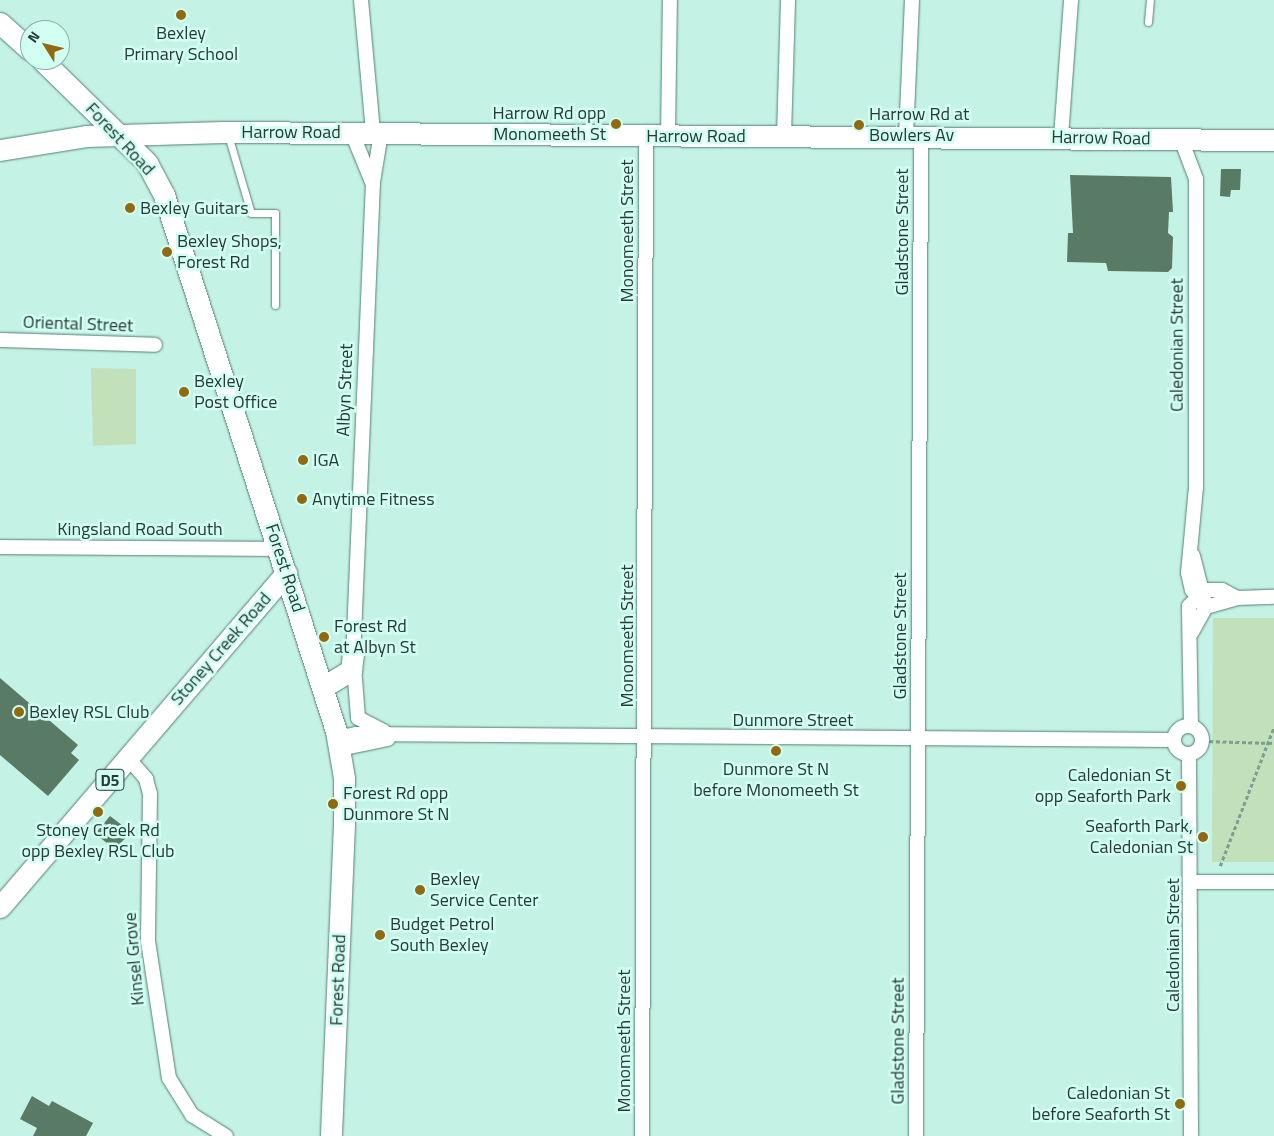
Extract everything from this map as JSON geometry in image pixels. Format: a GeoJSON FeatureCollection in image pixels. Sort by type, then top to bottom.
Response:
{"type":"FeatureCollection","features":[{"type":"Feature","properties":{"kind":"main road"},"geometry":{"type":"LineString","coordinates":[[0,23],[20,41]]}},
{"type":"Feature","properties":{"kind":"main road","name":"Forest Road"},"geometry":{"type":"LineString","coordinates":[[52,70],[147,163],[164,195],[279,549],[339,744],[344,824],[331,1136]]}},
{"type":"Feature","properties":{"kind":"main road","name":"Harrow Road"},"geometry":{"type":"LineString","coordinates":[[0,150],[119,135],[227,132],[1274,140]]}},
{"type":"Feature","properties":{"kind":"main road","name":"Stoney Creek Road"},"geometry":{"type":"LineString","coordinates":[[0,907],[286,574]]}},
{"type":"Feature","properties":{"kind":"main road"},"geometry":{"type":"LineString","coordinates":[[320,680],[342,665],[353,654]]}},
{"type":"Feature","properties":{"kind":"street","name":"Albyn Street"},"geometry":{"type":"LineString","coordinates":[[358,718],[353,654],[373,182],[377,133],[361,0]]}},
{"type":"Feature","properties":{"kind":"street"},"geometry":{"type":"LineString","coordinates":[[668,136],[670,0]]}},
{"type":"Feature","properties":{"kind":"street"},"geometry":{"type":"LineString","coordinates":[[784,136],[788,0]]}},
{"type":"Feature","properties":{"kind":"street","name":"Gladstone Street"},"geometry":{"type":"LineString","coordinates":[[912,0],[918,740],[916,1136]]}},
{"type":"Feature","properties":{"kind":"street"},"geometry":{"type":"LineString","coordinates":[[1061,138],[1070,0]]}},
{"type":"Feature","properties":{"kind":"street","name":"Albyn Street"},"geometry":{"type":"LineString","coordinates":[[352,133],[373,182]]}},
{"type":"Feature","properties":{"kind":"street","name":"Monomeeth Street"},"geometry":{"type":"LineString","coordinates":[[642,1136],[646,136]]}},
{"type":"Feature","properties":{"kind":"street","name":"Caledonian Street"},"geometry":{"type":"LineString","coordinates":[[1180,139],[1196,179],[1192,553],[1188,573],[1201,592],[1206,607]]}},
{"type":"Feature","properties":{"kind":"street","name":"Oriental Street"},"geometry":{"type":"LineString","coordinates":[[0,340],[155,345]]}},
{"type":"Feature","properties":{"kind":"street","name":"Kingsland Road South"},"geometry":{"type":"LineString","coordinates":[[0,547],[279,549]]}},
{"type":"Feature","properties":{"kind":"street"},"geometry":{"type":"LineString","coordinates":[[0,554],[24,547]]}},
{"type":"Feature","properties":{"kind":"street"},"geometry":{"type":"LineString","coordinates":[[1191,726],[1179,729],[1174,740],[1177,749],[1189,755],[1200,749],[1203,741],[1191,726],[1192,632],[1187,620],[1201,592],[1222,590],[1237,598]]}},
{"type":"Feature","properties":{"kind":"street"},"geometry":{"type":"LineString","coordinates":[[1192,632],[1206,607],[1237,598],[1274,598]]}},
{"type":"Feature","properties":{"kind":"street","name":"Dunmore Street"},"geometry":{"type":"LineString","coordinates":[[358,718],[370,727],[411,737]]}},
{"type":"Feature","properties":{"kind":"street","name":"Dunmore Street"},"geometry":{"type":"LineString","coordinates":[[339,744],[411,737],[1174,740]]}},
{"type":"Feature","properties":{"kind":"street","name":"Caledonian Street"},"geometry":{"type":"LineString","coordinates":[[1189,755],[1192,882],[1191,1136]]}},
{"type":"Feature","properties":{"kind":"street","name":"Kinsel Grove"},"geometry":{"type":"LineString","coordinates":[[128,758],[146,780],[150,794],[148,941],[169,1078],[192,1115],[226,1136]]}},
{"type":"Feature","properties":{"kind":"street"},"geometry":{"type":"LineString","coordinates":[[1192,882],[1274,882]]}},
{"type":"Feature","properties":{"kind":"lane"},"geometry":{"type":"LineString","coordinates":[[1148,22],[1150,0]]}},
{"type":"Feature","properties":{"kind":"lane"},"geometry":{"type":"LineString","coordinates":[[227,132],[251,213],[275,213],[275,305]]}},
{"type":"Feature","properties":{"kind":"path"},"geometry":{"type":"LineString","coordinates":[[1220,866],[1274,727]]}},
{"type":"Feature","properties":{"kind":"path"},"geometry":{"type":"LineString","coordinates":[[1203,741],[1274,743]]}},
{"type":"Feature","properties":{"kind":"green space"},"geometry":{"type":"Polygon","coordinates":[[[91,368],[136,369],[136,444],[93,446],[91,368]]]}},
{"type":"Feature","properties":{"kind":"green space"},"geometry":{"type":"Polygon","coordinates":[[[1213,618],[1274,618],[1274,862],[1212,862],[1213,618]]]}},
{"type":"Feature","properties":{"kind":"building"},"geometry":{"type":"Polygon","coordinates":[[[1221,169],[1241,169],[1240,190],[1231,190],[1230,197],[1220,196],[1221,169]]]}},
{"type":"Feature","properties":{"kind":"building"},"geometry":{"type":"Polygon","coordinates":[[[1070,175],[1171,177],[1173,212],[1169,212],[1168,233],[1173,237],[1172,268],[1168,272],[1108,271],[1106,263],[1067,262],[1068,233],[1073,233],[1070,175]]]}},
{"type":"Feature","properties":{"kind":"building","name":"Bexley RSL Club"},"geometry":{"type":"Polygon","coordinates":[[[0,678],[78,745],[71,753],[79,760],[48,796],[0,755],[0,678]]]}},
{"type":"Feature","properties":{"kind":"building"},"geometry":{"type":"Polygon","coordinates":[[[110,816],[131,832],[115,849],[95,834],[110,816]]]}},
{"type":"Feature","properties":{"kind":"building"},"geometry":{"type":"Polygon","coordinates":[[[32,1096],[49,1106],[52,1101],[93,1123],[86,1136],[33,1136],[37,1128],[20,1119],[32,1096]]]}},
{"type":"Feature","properties":{"kind":"place","name":"Bexley Primary School"},"geometry":{"type":"Point","coordinates":[181,15]}},
{"type":"Feature","properties":{"kind":"place","name":"Harrow Rd opp Monomeeth St"},"geometry":{"type":"Point","coordinates":[616,124]}},
{"type":"Feature","properties":{"kind":"place","name":"Harrow Rd at Bowlers Av"},"geometry":{"type":"Point","coordinates":[859,125]}},
{"type":"Feature","properties":{"kind":"place","name":"Bexley Guitars"},"geometry":{"type":"Point","coordinates":[130,208]}},
{"type":"Feature","properties":{"kind":"place","name":"Bexley Shops, Forest Rd"},"geometry":{"type":"Point","coordinates":[167,252]}},
{"type":"Feature","properties":{"kind":"place","name":"Bexley Post Office"},"geometry":{"type":"Point","coordinates":[184,392]}},
{"type":"Feature","properties":{"kind":"place","name":"IGA"},"geometry":{"type":"Point","coordinates":[303,460]}},
{"type":"Feature","properties":{"kind":"place","name":"Anytime Fitness"},"geometry":{"type":"Point","coordinates":[302,499]}},
{"type":"Feature","properties":{"kind":"place","name":"Forest Rd at Albyn St"},"geometry":{"type":"Point","coordinates":[324,637]}},
{"type":"Feature","properties":{"kind":"place","name":"Bexley RSL Club"},"geometry":{"type":"Point","coordinates":[19,712]}},
{"type":"Feature","properties":{"kind":"place","name":"Dunmore St N before Monomeeth St"},"geometry":{"type":"Point","coordinates":[776,751]}},
{"type":"Feature","properties":{"kind":"place","name":"Caledonian St opp Seaforth Park"},"geometry":{"type":"Point","coordinates":[1181,786]}},
{"type":"Feature","properties":{"kind":"place","name":"Forest Rd opp Dunmore St N"},"geometry":{"type":"Point","coordinates":[333,804]}},
{"type":"Feature","properties":{"kind":"place","name":"Stoney Creek Rd opp Bexley RSL Club"},"geometry":{"type":"Point","coordinates":[98,812]}},
{"type":"Feature","properties":{"kind":"place","name":"Seaforth Park, Caledonian St"},"geometry":{"type":"Point","coordinates":[1203,837]}},
{"type":"Feature","properties":{"kind":"place","name":"Bexley Service Center"},"geometry":{"type":"Point","coordinates":[420,890]}},
{"type":"Feature","properties":{"kind":"place","name":"Budget Petrol South Bexley"},"geometry":{"type":"Point","coordinates":[380,935]}},
{"type":"Feature","properties":{"kind":"place","name":"Caledonian St before Seaforth St"},"geometry":{"type":"Point","coordinates":[1180,1104]}}]}
